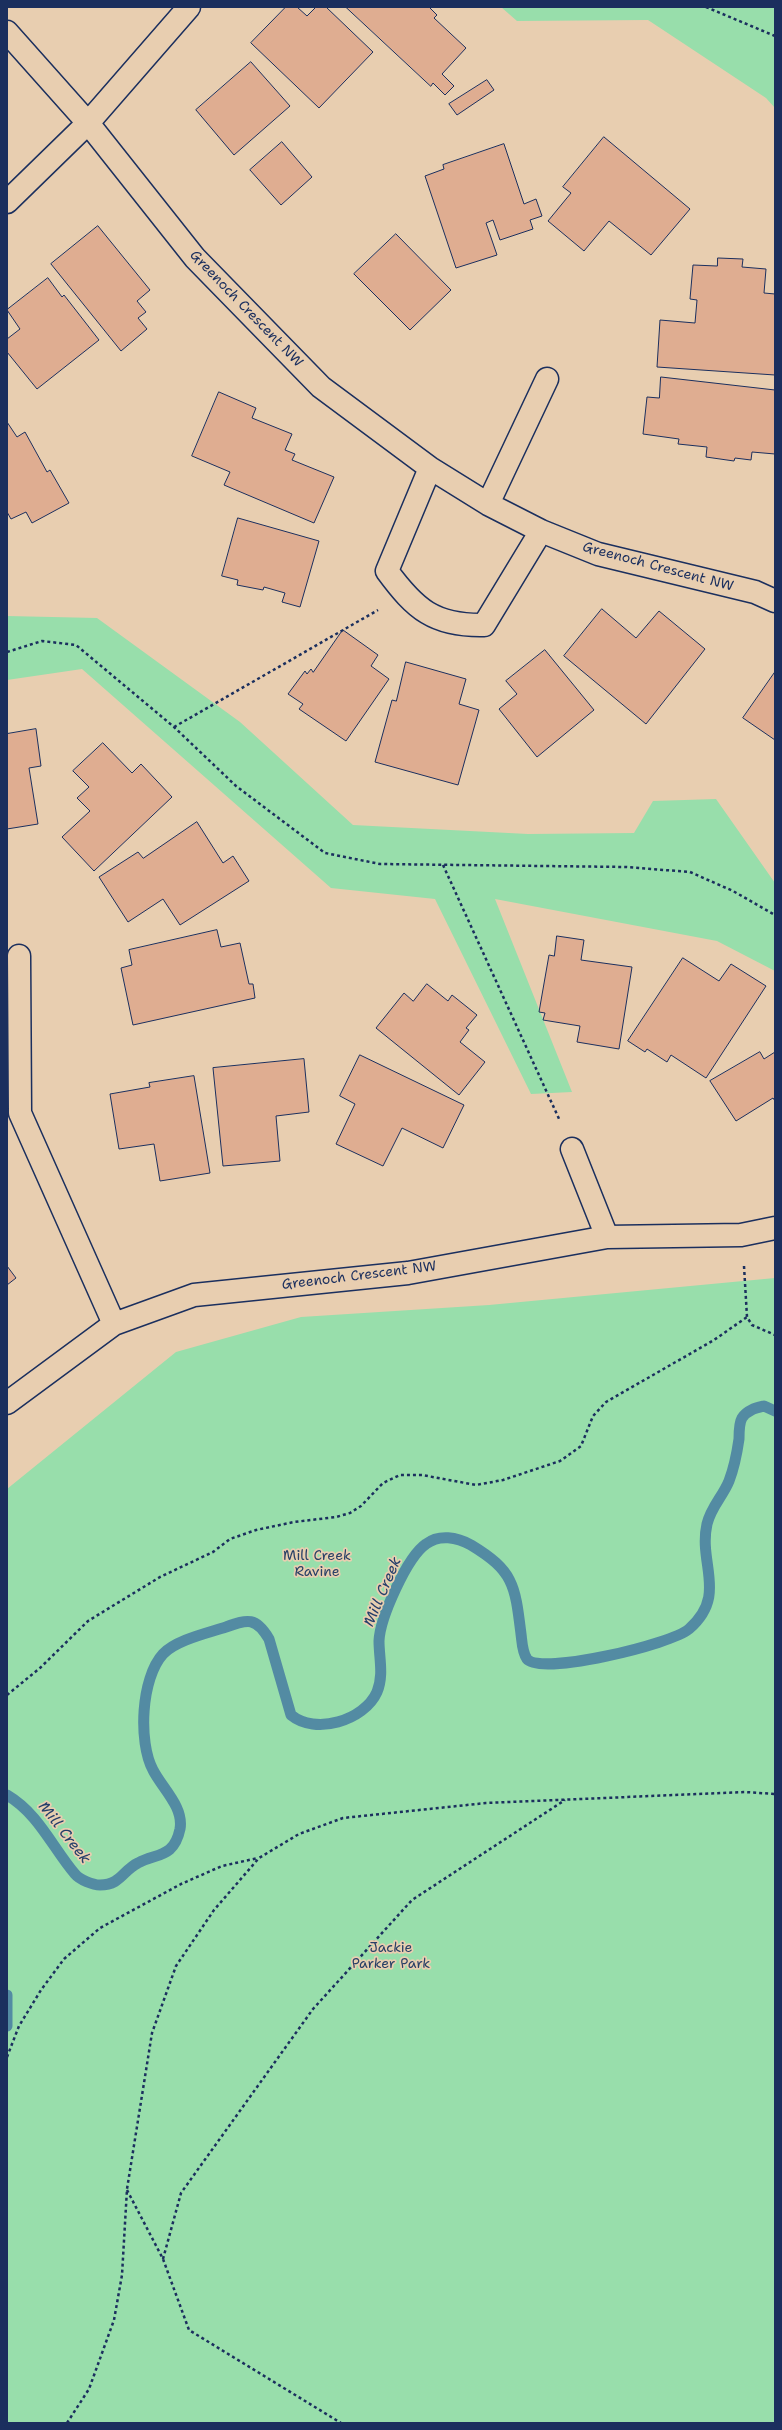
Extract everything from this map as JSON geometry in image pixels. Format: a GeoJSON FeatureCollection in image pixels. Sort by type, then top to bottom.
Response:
{"type":"FeatureCollection","features":[{"type":"Feature","properties":{"kind":"street"},"geometry":{"type":"LineString","coordinates":[[7,202],[88,123],[189,7]]}},
{"type":"Feature","properties":{"kind":"street","name":"Greenoch Crescent NW"},"geometry":{"type":"LineString","coordinates":[[7,32],[88,123],[195,258],[321,387],[430,468],[488,504],[541,531],[598,554],[755,592],[775,601]]}},
{"type":"Feature","properties":{"kind":"street"},"geometry":{"type":"LineString","coordinates":[[488,504],[547,379]]}},
{"type":"Feature","properties":{"kind":"street"},"geometry":{"type":"LineString","coordinates":[[430,468],[387,571],[405,594],[423,612],[460,626],[484,625],[541,531]]}},
{"type":"Feature","properties":{"kind":"street"},"geometry":{"type":"LineString","coordinates":[[19,956],[20,1113],[114,1324]]}},
{"type":"Feature","properties":{"kind":"street"},"geometry":{"type":"LineString","coordinates":[[572,1149],[607,1237]]}},
{"type":"Feature","properties":{"kind":"street","name":"Greenoch Crescent NW"},"geometry":{"type":"LineString","coordinates":[[7,1403],[114,1324],[194,1295],[408,1273],[607,1237],[741,1235],[775,1228]]}},
{"type":"Feature","properties":{"kind":"path"},"geometry":{"type":"LineString","coordinates":[[706,7],[775,36]]}},
{"type":"Feature","properties":{"kind":"path"},"geometry":{"type":"LineString","coordinates":[[174,727],[405,594]]}},
{"type":"Feature","properties":{"kind":"path"},"geometry":{"type":"LineString","coordinates":[[7,652],[42,640],[76,645],[174,727],[236,786],[324,853],[380,864],[626,866],[690,872],[732,891],[775,915]]}},
{"type":"Feature","properties":{"kind":"path"},"geometry":{"type":"LineString","coordinates":[[443,865],[572,1149]]}},
{"type":"Feature","properties":{"kind":"path"},"geometry":{"type":"LineString","coordinates":[[741,1235],[748,1317],[752,1325],[775,1335]]}},
{"type":"Feature","properties":{"kind":"path"},"geometry":{"type":"LineString","coordinates":[[7,1695],[40,1668],[88,1621],[154,1580],[213,1552],[230,1539],[256,1530],[294,1522],[336,1517],[350,1513],[361,1506],[383,1483],[400,1475],[422,1475],[476,1485],[503,1480],[560,1461],[581,1446],[593,1416],[606,1402],[714,1340],[748,1317]]}},
{"type":"Feature","properties":{"kind":"path"},"geometry":{"type":"LineString","coordinates":[[67,2423],[88,2389],[114,2320],[122,2275],[127,2189],[152,2033],[176,1966],[214,1910],[259,1858],[299,1834],[344,1818],[486,1803],[745,1792],[775,1794]]}},
{"type":"Feature","properties":{"kind":"path"},"geometry":{"type":"LineString","coordinates":[[163,2259],[181,2193],[313,2009],[412,1900],[565,1800]]}},
{"type":"Feature","properties":{"kind":"path"},"geometry":{"type":"LineString","coordinates":[[7,2057],[19,2026],[41,1990],[64,1959],[100,1928],[201,1875],[222,1866],[259,1858]]}},
{"type":"Feature","properties":{"kind":"path"},"geometry":{"type":"LineString","coordinates":[[127,2189],[163,2259],[189,2330],[341,2423]]}},
{"type":"Feature","properties":{"kind":"green space"},"geometry":{"type":"Polygon","coordinates":[[[501,7],[775,7],[775,108],[766,98],[648,20],[517,21],[501,7]]]}},
{"type":"Feature","properties":{"kind":"green space"},"geometry":{"type":"Polygon","coordinates":[[[7,616],[97,618],[240,722],[353,825],[528,834],[634,833],[653,801],[716,799],[775,883],[775,971],[717,941],[495,899],[572,1092],[531,1094],[435,899],[331,888],[82,669],[7,680],[7,616]]]}},
{"type":"Feature","properties":{"kind":"green space","name":"Jackie Parker Park"},"geometry":{"type":"Polygon","coordinates":[[[775,1278],[775,2423],[7,2423],[7,1489],[176,1352],[301,1317],[489,1305],[775,1278]]]}},
{"type":"Feature","properties":{"kind":"building"},"geometry":{"type":"Polygon","coordinates":[[[286,7],[297,7],[307,16],[316,7],[326,7],[373,52],[319,108],[251,43],[286,7]]]}},
{"type":"Feature","properties":{"kind":"building"},"geometry":{"type":"Polygon","coordinates":[[[346,7],[429,7],[437,15],[434,18],[466,48],[442,74],[454,86],[445,95],[433,83],[431,86],[346,7]]]}},
{"type":"Feature","properties":{"kind":"building"},"geometry":{"type":"Polygon","coordinates":[[[251,62],[290,106],[234,155],[196,110],[251,62]]]}},
{"type":"Feature","properties":{"kind":"building"},"geometry":{"type":"Polygon","coordinates":[[[487,80],[494,90],[457,115],[449,104],[487,80]]]}},
{"type":"Feature","properties":{"kind":"building"},"geometry":{"type":"Polygon","coordinates":[[[604,137],[690,209],[651,255],[609,221],[584,251],[548,221],[571,193],[563,187],[604,137]]]}},
{"type":"Feature","properties":{"kind":"building"},"geometry":{"type":"Polygon","coordinates":[[[282,142],[312,177],[281,205],[250,170],[282,142]]]}},
{"type":"Feature","properties":{"kind":"building"},"geometry":{"type":"Polygon","coordinates":[[[504,144],[524,204],[536,199],[542,216],[530,220],[533,229],[500,240],[493,220],[486,223],[497,255],[456,268],[425,176],[444,169],[443,165],[504,144]]]}},
{"type":"Feature","properties":{"kind":"building"},"geometry":{"type":"Polygon","coordinates":[[[98,226],[150,290],[137,301],[146,312],[138,318],[147,329],[121,351],[51,264],[98,226]]]}},
{"type":"Feature","properties":{"kind":"building"},"geometry":{"type":"Polygon","coordinates":[[[396,234],[451,290],[410,330],[354,274],[396,234]]]}},
{"type":"Feature","properties":{"kind":"building"},"geometry":{"type":"Polygon","coordinates":[[[718,258],[743,259],[742,267],[766,269],[764,293],[775,294],[775,375],[657,367],[660,320],[695,323],[697,300],[690,299],[693,265],[717,266],[718,258]]]}},
{"type":"Feature","properties":{"kind":"building"},"geometry":{"type":"Polygon","coordinates":[[[48,278],[62,297],[64,295],[99,340],[37,389],[7,352],[7,339],[20,329],[7,310],[48,278]]]}},
{"type":"Feature","properties":{"kind":"building"},"geometry":{"type":"Polygon","coordinates":[[[661,377],[775,390],[775,454],[752,452],[751,460],[735,458],[734,461],[706,457],[707,447],[678,444],[679,439],[643,434],[647,397],[659,398],[661,377]]]}},
{"type":"Feature","properties":{"kind":"building"},"geometry":{"type":"Polygon","coordinates":[[[219,392],[256,408],[252,418],[292,434],[285,450],[295,454],[292,460],[334,477],[314,523],[224,485],[230,472],[192,456],[219,392]]]}},
{"type":"Feature","properties":{"kind":"building"},"geometry":{"type":"Polygon","coordinates":[[[7,422],[17,437],[25,432],[47,472],[50,470],[69,503],[32,523],[26,512],[11,519],[7,512],[7,422]]]}},
{"type":"Feature","properties":{"kind":"building"},"geometry":{"type":"Polygon","coordinates":[[[238,518],[319,541],[300,607],[282,602],[285,593],[264,587],[263,590],[237,585],[238,580],[222,576],[238,518]]]}},
{"type":"Feature","properties":{"kind":"building"},"geometry":{"type":"Polygon","coordinates":[[[602,609],[636,638],[659,611],[705,649],[646,724],[564,656],[602,609]]]}},
{"type":"Feature","properties":{"kind":"building"},"geometry":{"type":"Polygon","coordinates":[[[343,630],[378,655],[371,666],[389,679],[346,741],[299,709],[303,704],[288,694],[305,671],[307,674],[311,669],[313,672],[343,630]]]}},
{"type":"Feature","properties":{"kind":"building"},"geometry":{"type":"Polygon","coordinates":[[[545,650],[594,710],[537,757],[499,709],[517,694],[506,681],[545,650]]]}},
{"type":"Feature","properties":{"kind":"building"},"geometry":{"type":"Polygon","coordinates":[[[406,662],[466,679],[459,704],[479,710],[458,785],[375,762],[392,700],[396,701],[406,662]]]}},
{"type":"Feature","properties":{"kind":"building"},"geometry":{"type":"Polygon","coordinates":[[[775,672],[775,740],[743,718],[775,672]]]}},
{"type":"Feature","properties":{"kind":"building"},"geometry":{"type":"Polygon","coordinates":[[[36,729],[41,766],[29,768],[38,824],[7,829],[7,734],[36,729]]]}},
{"type":"Feature","properties":{"kind":"building"},"geometry":{"type":"Polygon","coordinates":[[[103,743],[132,773],[141,764],[172,797],[94,871],[62,837],[90,811],[77,798],[89,787],[73,771],[103,743]]]}},
{"type":"Feature","properties":{"kind":"building"},"geometry":{"type":"Polygon","coordinates":[[[197,822],[223,863],[233,856],[249,881],[180,925],[163,899],[128,922],[99,877],[138,852],[143,858],[197,822]]]}},
{"type":"Feature","properties":{"kind":"building"},"geometry":{"type":"Polygon","coordinates":[[[217,930],[221,947],[240,943],[249,984],[253,984],[255,998],[133,1025],[121,968],[132,965],[129,950],[217,930]]]}},
{"type":"Feature","properties":{"kind":"building"},"geometry":{"type":"Polygon","coordinates":[[[557,936],[584,940],[581,960],[632,967],[619,1049],[577,1042],[580,1026],[543,1020],[545,1013],[539,1012],[549,955],[554,956],[557,936]]]}},
{"type":"Feature","properties":{"kind":"building"},"geometry":{"type":"Polygon","coordinates":[[[683,958],[719,981],[731,964],[766,986],[706,1078],[671,1055],[667,1062],[647,1049],[645,1052],[628,1041],[683,958]]]}},
{"type":"Feature","properties":{"kind":"building"},"geometry":{"type":"Polygon","coordinates":[[[427,984],[448,1001],[452,995],[477,1015],[466,1028],[469,1030],[460,1042],[485,1062],[459,1095],[376,1028],[404,993],[413,1001],[427,984]]]}},
{"type":"Feature","properties":{"kind":"building"},"geometry":{"type":"Polygon","coordinates":[[[760,1052],[764,1059],[775,1052],[775,1101],[773,1098],[736,1121],[710,1081],[760,1052]]]}},
{"type":"Feature","properties":{"kind":"building"},"geometry":{"type":"Polygon","coordinates":[[[360,1055],[464,1105],[443,1148],[402,1128],[383,1166],[336,1144],[355,1104],[340,1096],[360,1055]]]}},
{"type":"Feature","properties":{"kind":"building"},"geometry":{"type":"Polygon","coordinates":[[[304,1059],[309,1112],[276,1116],[280,1161],[223,1166],[213,1068],[304,1059]]]}},
{"type":"Feature","properties":{"kind":"building"},"geometry":{"type":"Polygon","coordinates":[[[194,1076],[210,1173],[160,1181],[154,1144],[119,1149],[110,1094],[150,1087],[149,1083],[194,1076]]]}},
{"type":"Feature","properties":{"kind":"building"},"geometry":{"type":"Polygon","coordinates":[[[7,1266],[16,1278],[7,1285],[7,1266]]]}},
{"type":"Feature","properties":{"kind":"waterway","name":"Mill Creek"},"geometry":{"type":"LineString","coordinates":[[7,1795],[37,1821],[75,1874],[90,1883],[97,1885],[113,1883],[138,1863],[164,1853],[174,1845],[177,1838],[180,1829],[179,1813],[176,1805],[153,1770],[148,1758],[144,1727],[144,1710],[150,1678],[163,1654],[184,1641],[240,1622],[246,1621],[255,1623],[269,1639],[291,1715],[301,1721],[313,1724],[338,1722],[350,1717],[361,1711],[371,1702],[377,1692],[381,1673],[379,1641],[381,1631],[389,1604],[403,1574],[419,1551],[426,1544],[437,1539],[448,1538],[466,1542],[485,1554],[504,1572],[510,1581],[517,1603],[524,1653],[527,1659],[537,1663],[555,1664],[606,1656],[634,1650],[678,1635],[689,1629],[701,1616],[707,1604],[709,1591],[705,1539],[707,1524],[711,1512],[731,1476],[739,1439],[741,1420],[749,1411],[764,1406],[775,1411]]}},
{"type":"Feature","properties":{"kind":"waterway","name":"Mill Creek"},"geometry":{"type":"LineString","coordinates":[[7,1995],[7,2026]]}},
{"type":"Feature","properties":{"kind":"park label","name":"Mill Creek Ravine"},"geometry":{"type":"Point","coordinates":[317,1564]}}]}
